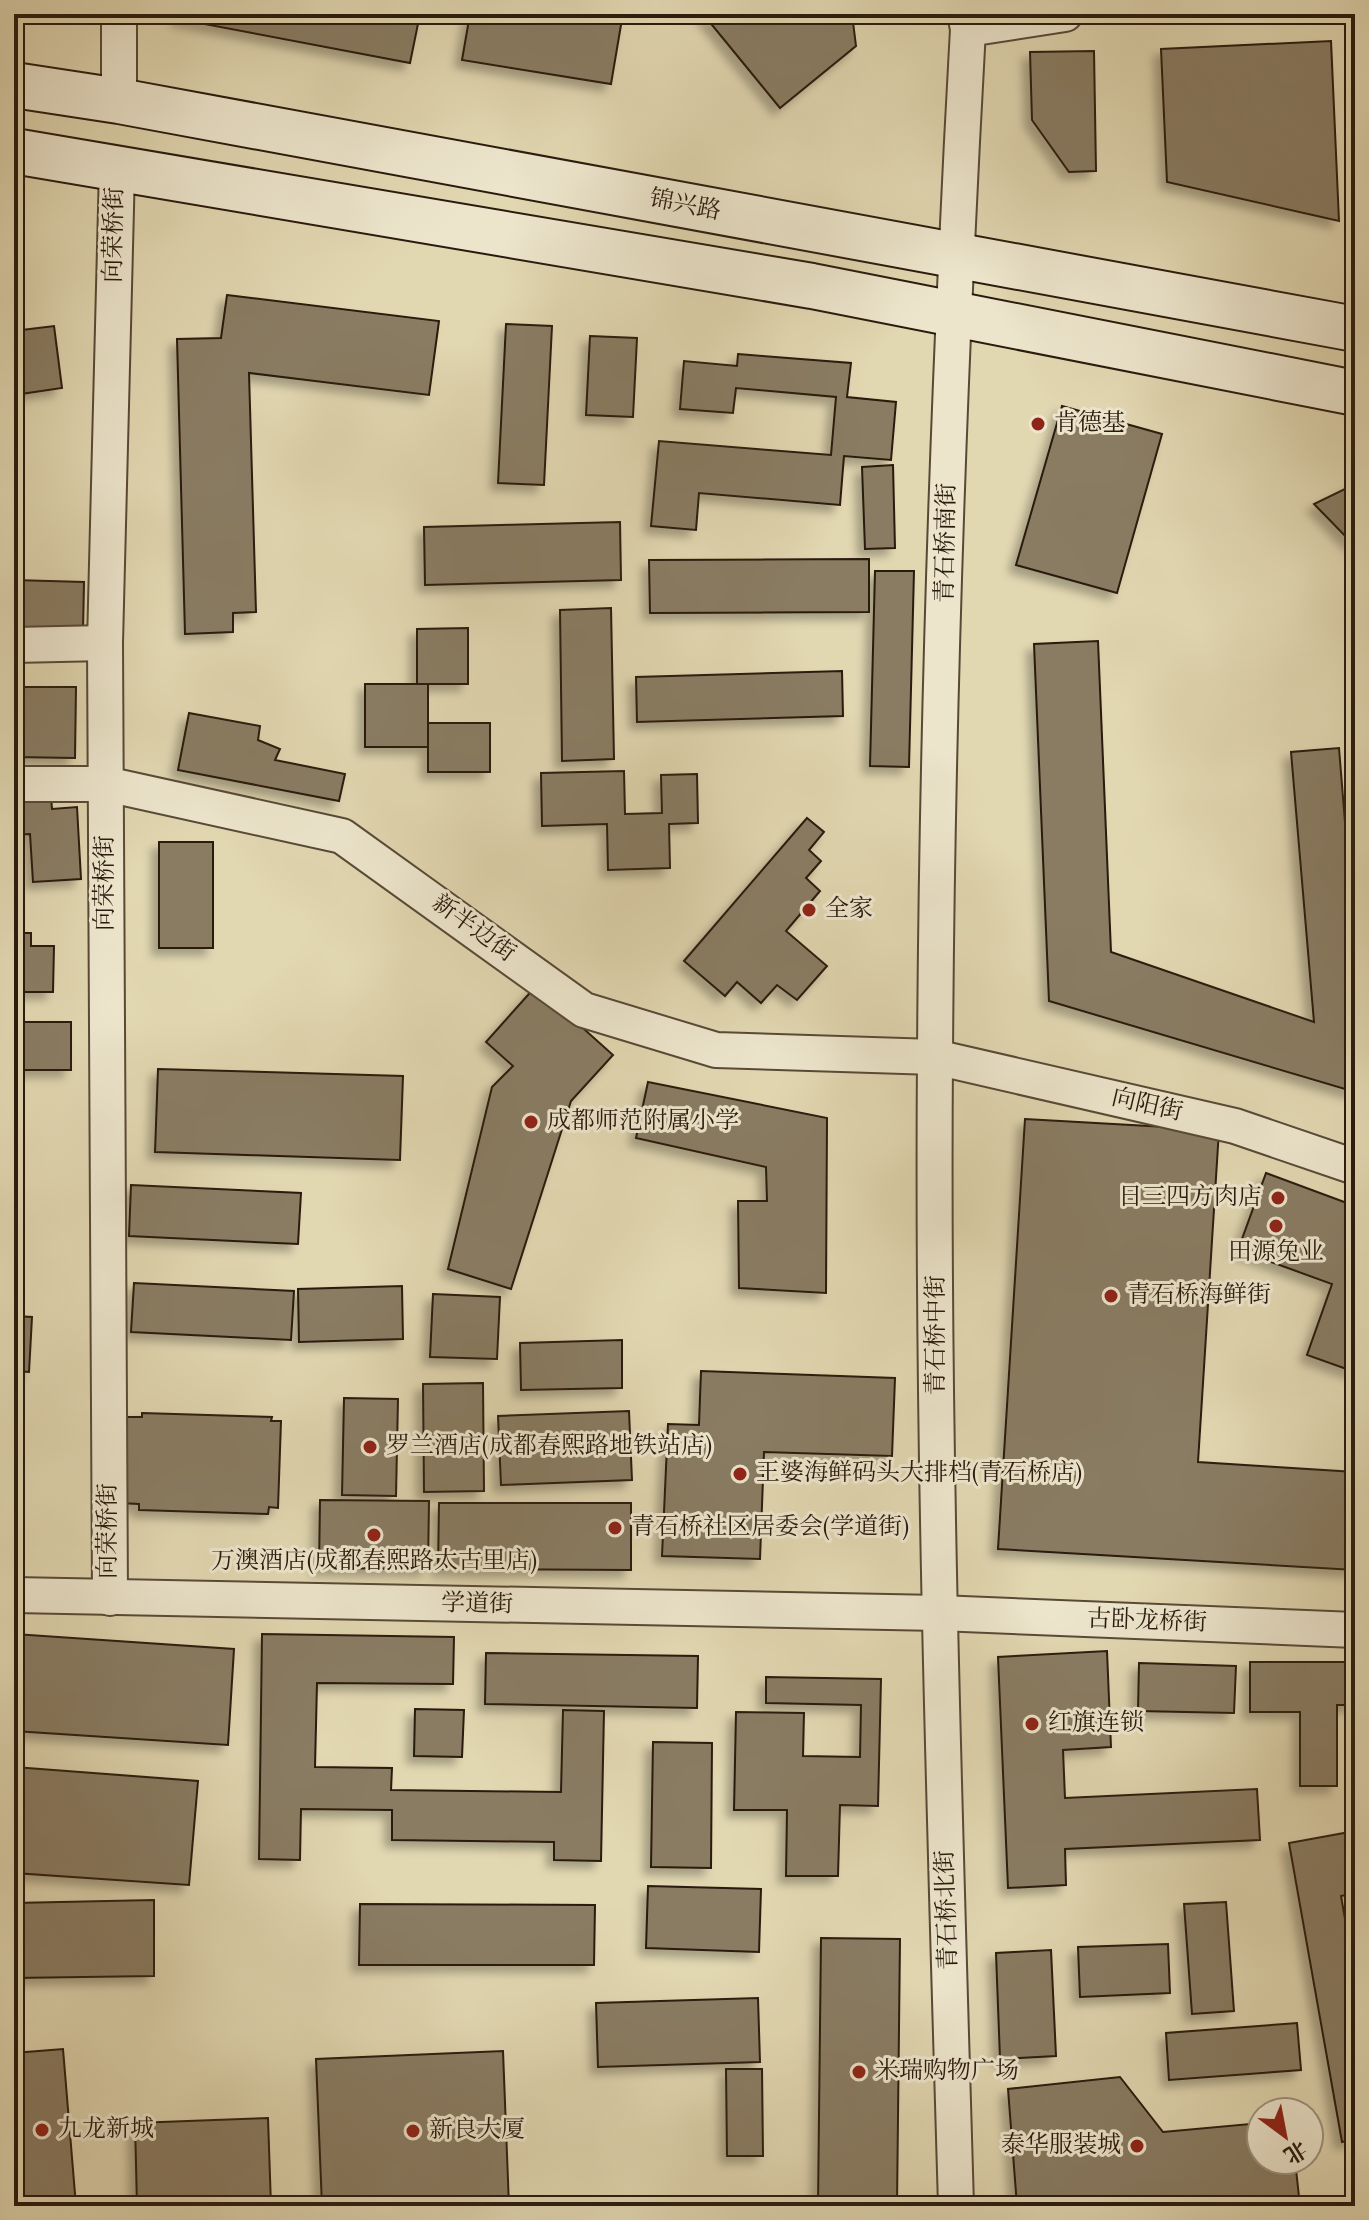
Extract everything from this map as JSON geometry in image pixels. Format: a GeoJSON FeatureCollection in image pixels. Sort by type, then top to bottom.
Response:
{"type":"FeatureCollection","features":[{"type":"Feature","properties":{"kind":"main road","name":"锦兴路"},"geometry":{"type":"LineString","coordinates":[[14,85],[119,101],[1355,329]]}},
{"type":"Feature","properties":{"kind":"main road"},"geometry":{"type":"LineString","coordinates":[[14,151],[812,286],[1355,393]]}},
{"type":"Feature","properties":{"kind":"street"},"geometry":{"type":"LineString","coordinates":[[119,14],[119,101]]}},
{"type":"Feature","properties":{"kind":"street"},"geometry":{"type":"LineString","coordinates":[[966,22],[1065,14]]}},
{"type":"Feature","properties":{"kind":"street","name":"青石桥南街"},"geometry":{"type":"LineString","coordinates":[[935,1057],[953,314],[966,22]]}},
{"type":"Feature","properties":{"kind":"street","name":"向荣桥街"},"geometry":{"type":"LineString","coordinates":[[110,1598],[105,643],[117,169]]}},
{"type":"Feature","properties":{"kind":"street"},"geometry":{"type":"LineString","coordinates":[[14,645],[105,643]]}},
{"type":"Feature","properties":{"kind":"street","name":"新半边街"},"geometry":{"type":"LineString","coordinates":[[14,784],[106,784],[342,836],[584,1010],[716,1050],[935,1057]]}},
{"type":"Feature","properties":{"kind":"street","name":"向阳街"},"geometry":{"type":"LineString","coordinates":[[935,1057],[1235,1126],[1355,1167]]}},
{"type":"Feature","properties":{"kind":"street","name":"青石桥中街"},"geometry":{"type":"LineString","coordinates":[[935,1057],[939,1613]]}},
{"type":"Feature","properties":{"kind":"street","name":"学道街"},"geometry":{"type":"LineString","coordinates":[[14,1595],[939,1613]]}},
{"type":"Feature","properties":{"kind":"street","name":"古卧龙桥街"},"geometry":{"type":"LineString","coordinates":[[939,1613],[1355,1630]]}},
{"type":"Feature","properties":{"kind":"street","name":"青石桥北街"},"geometry":{"type":"LineString","coordinates":[[939,1613],[956,2206]]}},
{"type":"Feature","properties":{"kind":"building"},"geometry":{"type":"Polygon","coordinates":[[[179,14],[420,14],[410,63],[178,19],[179,14]]]}},
{"type":"Feature","properties":{"kind":"building"},"geometry":{"type":"Polygon","coordinates":[[[470,14],[590,14],[622,19],[611,84],[462,60],[470,14]]]}},
{"type":"Feature","properties":{"kind":"building"},"geometry":{"type":"Polygon","coordinates":[[[703,14],[852,14],[856,46],[780,108],[703,14]]]}},
{"type":"Feature","properties":{"kind":"building"},"geometry":{"type":"Polygon","coordinates":[[[1331,41],[1339,221],[1167,182],[1161,49],[1331,41]]]}},
{"type":"Feature","properties":{"kind":"building"},"geometry":{"type":"Polygon","coordinates":[[[1094,51],[1096,171],[1069,172],[1032,120],[1030,52],[1094,51]]]}},
{"type":"Feature","properties":{"kind":"building"},"geometry":{"type":"Polygon","coordinates":[[[227,295],[439,321],[429,395],[249,373],[256,612],[233,613],[233,632],[185,634],[177,339],[221,338],[227,295]]]}},
{"type":"Feature","properties":{"kind":"building"},"geometry":{"type":"Polygon","coordinates":[[[506,324],[552,326],[544,485],[498,483],[506,324]]]}},
{"type":"Feature","properties":{"kind":"building"},"geometry":{"type":"Polygon","coordinates":[[[54,326],[62,388],[14,395],[14,331],[54,326]]]}},
{"type":"Feature","properties":{"kind":"building"},"geometry":{"type":"Polygon","coordinates":[[[590,336],[637,338],[633,417],[586,415],[590,336]]]}},
{"type":"Feature","properties":{"kind":"building"},"geometry":{"type":"Polygon","coordinates":[[[738,354],[851,363],[847,397],[896,402],[891,460],[844,456],[840,505],[699,493],[696,530],[651,526],[659,441],[831,455],[836,397],[736,388],[733,413],[680,409],[684,361],[737,366],[738,354]]]}},
{"type":"Feature","properties":{"kind":"building"},"geometry":{"type":"Polygon","coordinates":[[[1062,406],[1162,434],[1117,593],[1016,565],[1062,406]]]}},
{"type":"Feature","properties":{"kind":"building"},"geometry":{"type":"Polygon","coordinates":[[[14,437],[24,571],[14,572],[14,437]]]}},
{"type":"Feature","properties":{"kind":"building"},"geometry":{"type":"Polygon","coordinates":[[[893,465],[895,548],[865,549],[862,467],[893,465]]]}},
{"type":"Feature","properties":{"kind":"building"},"geometry":{"type":"Polygon","coordinates":[[[1355,484],[1355,546],[1314,504],[1355,484]]]}},
{"type":"Feature","properties":{"kind":"building"},"geometry":{"type":"Polygon","coordinates":[[[620,522],[621,580],[425,585],[424,527],[620,522]]]}},
{"type":"Feature","properties":{"kind":"building"},"geometry":{"type":"Polygon","coordinates":[[[869,559],[869,612],[650,613],[649,560],[869,559]]]}},
{"type":"Feature","properties":{"kind":"building"},"geometry":{"type":"Polygon","coordinates":[[[875,571],[914,571],[909,767],[870,766],[875,571]]]}},
{"type":"Feature","properties":{"kind":"building"},"geometry":{"type":"Polygon","coordinates":[[[14,580],[84,582],[83,631],[14,629],[14,580]]]}},
{"type":"Feature","properties":{"kind":"building"},"geometry":{"type":"Polygon","coordinates":[[[611,608],[614,759],[562,761],[560,610],[611,608]]]}},
{"type":"Feature","properties":{"kind":"building"},"geometry":{"type":"Polygon","coordinates":[[[468,628],[468,684],[417,684],[417,629],[468,628]]]}},
{"type":"Feature","properties":{"kind":"building"},"geometry":{"type":"Polygon","coordinates":[[[1098,641],[1111,952],[1314,1022],[1291,752],[1339,748],[1355,946],[1355,1092],[1049,1001],[1034,644],[1098,641]]]}},
{"type":"Feature","properties":{"kind":"building"},"geometry":{"type":"Polygon","coordinates":[[[842,671],[843,716],[637,722],[636,677],[842,671]]]}},
{"type":"Feature","properties":{"kind":"building"},"geometry":{"type":"Polygon","coordinates":[[[365,684],[428,684],[428,747],[365,747],[365,684]]]}},
{"type":"Feature","properties":{"kind":"building"},"geometry":{"type":"Polygon","coordinates":[[[14,687],[76,687],[75,758],[14,757],[14,687]]]}},
{"type":"Feature","properties":{"kind":"building"},"geometry":{"type":"Polygon","coordinates":[[[189,713],[260,726],[258,740],[280,749],[275,760],[345,774],[339,801],[178,770],[189,713]]]}},
{"type":"Feature","properties":{"kind":"building"},"geometry":{"type":"Polygon","coordinates":[[[428,723],[490,723],[490,772],[428,772],[428,723]]]}},
{"type":"Feature","properties":{"kind":"building"},"geometry":{"type":"Polygon","coordinates":[[[624,771],[625,814],[662,813],[661,775],[697,774],[698,823],[669,824],[670,868],[608,870],[607,824],[542,826],[541,773],[624,771]]]}},
{"type":"Feature","properties":{"kind":"building"},"geometry":{"type":"Polygon","coordinates":[[[51,797],[52,809],[77,807],[81,879],[33,882],[30,834],[14,835],[14,799],[51,797]]]}},
{"type":"Feature","properties":{"kind":"building"},"geometry":{"type":"Polygon","coordinates":[[[807,818],[824,832],[809,850],[821,861],[806,878],[820,891],[786,931],[827,966],[797,1000],[777,985],[761,1003],[737,982],[725,996],[684,961],[807,818]]]}},
{"type":"Feature","properties":{"kind":"building"},"geometry":{"type":"Polygon","coordinates":[[[159,842],[213,842],[213,948],[159,948],[159,842]]]}},
{"type":"Feature","properties":{"kind":"building"},"geometry":{"type":"Polygon","coordinates":[[[14,933],[31,933],[31,946],[54,946],[53,992],[14,992],[14,933]]]}},
{"type":"Feature","properties":{"kind":"building"},"geometry":{"type":"Polygon","coordinates":[[[536,986],[613,1055],[571,1101],[511,1289],[448,1269],[492,1087],[513,1066],[486,1042],[536,986]]]}},
{"type":"Feature","properties":{"kind":"building"},"geometry":{"type":"Polygon","coordinates":[[[14,1022],[71,1022],[71,1070],[14,1070],[14,1022]]]}},
{"type":"Feature","properties":{"kind":"building"},"geometry":{"type":"Polygon","coordinates":[[[158,1069],[403,1076],[400,1160],[155,1152],[158,1069]]]}},
{"type":"Feature","properties":{"kind":"building"},"geometry":{"type":"Polygon","coordinates":[[[648,1082],[827,1118],[826,1293],[739,1288],[738,1201],[767,1201],[766,1167],[636,1138],[648,1082]]]}},
{"type":"Feature","properties":{"kind":"building","name":"青石桥海鲜街"},"geometry":{"type":"Polygon","coordinates":[[[1025,1119],[1219,1130],[1198,1462],[1355,1472],[1355,1570],[998,1549],[1025,1119]]]}},
{"type":"Feature","properties":{"kind":"building"},"geometry":{"type":"Polygon","coordinates":[[[1266,1173],[1355,1206],[1355,1372],[1307,1355],[1332,1284],[1238,1250],[1266,1173]]]}},
{"type":"Feature","properties":{"kind":"building"},"geometry":{"type":"Polygon","coordinates":[[[131,1185],[301,1193],[298,1244],[129,1236],[131,1185]]]}},
{"type":"Feature","properties":{"kind":"building"},"geometry":{"type":"Polygon","coordinates":[[[134,1283],[294,1291],[291,1340],[131,1332],[134,1283]]]}},
{"type":"Feature","properties":{"kind":"building"},"geometry":{"type":"Polygon","coordinates":[[[402,1286],[403,1339],[299,1342],[298,1289],[402,1286]]]}},
{"type":"Feature","properties":{"kind":"building"},"geometry":{"type":"Polygon","coordinates":[[[433,1294],[500,1297],[497,1359],[430,1357],[433,1294]]]}},
{"type":"Feature","properties":{"kind":"building"},"geometry":{"type":"Polygon","coordinates":[[[14,1316],[32,1317],[29,1372],[14,1371],[14,1316]]]}},
{"type":"Feature","properties":{"kind":"building"},"geometry":{"type":"Polygon","coordinates":[[[622,1340],[622,1388],[521,1390],[520,1343],[622,1340]]]}},
{"type":"Feature","properties":{"kind":"building"},"geometry":{"type":"Polygon","coordinates":[[[701,1371],[895,1378],[892,1456],[764,1452],[760,1559],[662,1556],[668,1424],[699,1425],[701,1371]]]}},
{"type":"Feature","properties":{"kind":"building"},"geometry":{"type":"Polygon","coordinates":[[[483,1383],[484,1491],[424,1492],[423,1384],[483,1383]]]}},
{"type":"Feature","properties":{"kind":"building","name":"罗兰酒店(成都春熙路地铁站店)"},"geometry":{"type":"Polygon","coordinates":[[[344,1398],[398,1399],[396,1496],[342,1495],[344,1398]]]}},
{"type":"Feature","properties":{"kind":"building"},"geometry":{"type":"Polygon","coordinates":[[[629,1411],[632,1480],[501,1485],[498,1416],[629,1411]]]}},
{"type":"Feature","properties":{"kind":"building"},"geometry":{"type":"Polygon","coordinates":[[[142,1413],[272,1417],[271,1421],[281,1421],[278,1508],[269,1507],[268,1514],[139,1510],[139,1504],[120,1503],[123,1417],[142,1417],[142,1413]]]}},
{"type":"Feature","properties":{"kind":"building","name":"万澳酒店(成都春熙路太古里店)"},"geometry":{"type":"Polygon","coordinates":[[[320,1500],[429,1501],[428,1569],[319,1568],[320,1500]]]}},
{"type":"Feature","properties":{"kind":"building"},"geometry":{"type":"Polygon","coordinates":[[[439,1503],[631,1503],[631,1570],[438,1569],[439,1503]]]}},
{"type":"Feature","properties":{"kind":"building"},"geometry":{"type":"Polygon","coordinates":[[[14,1634],[234,1649],[228,1745],[14,1731],[14,1634]]]}},
{"type":"Feature","properties":{"kind":"building"},"geometry":{"type":"Polygon","coordinates":[[[262,1634],[454,1637],[453,1684],[317,1683],[315,1767],[392,1768],[391,1790],[561,1792],[563,1710],[604,1711],[601,1861],[554,1860],[554,1842],[392,1840],[392,1810],[301,1809],[300,1860],[259,1859],[262,1634]]]}},
{"type":"Feature","properties":{"kind":"building"},"geometry":{"type":"Polygon","coordinates":[[[1107,1651],[1111,1747],[1063,1750],[1065,1798],[1257,1789],[1260,1840],[1065,1849],[1066,1885],[1008,1888],[998,1657],[1107,1651]]]}},
{"type":"Feature","properties":{"kind":"building"},"geometry":{"type":"Polygon","coordinates":[[[486,1653],[698,1656],[697,1708],[485,1704],[486,1653]]]}},
{"type":"Feature","properties":{"kind":"building"},"geometry":{"type":"Polygon","coordinates":[[[1250,1662],[1355,1662],[1355,1705],[1337,1705],[1337,1786],[1300,1786],[1300,1712],[1250,1712],[1250,1662]]]}},
{"type":"Feature","properties":{"kind":"building"},"geometry":{"type":"Polygon","coordinates":[[[1139,1663],[1236,1666],[1234,1713],[1138,1711],[1139,1663]]]}},
{"type":"Feature","properties":{"kind":"building"},"geometry":{"type":"Polygon","coordinates":[[[766,1677],[881,1679],[878,1806],[840,1805],[838,1876],[786,1876],[787,1810],[734,1810],[736,1712],[804,1713],[803,1756],[860,1757],[861,1705],[766,1703],[766,1677]]]}},
{"type":"Feature","properties":{"kind":"building"},"geometry":{"type":"Polygon","coordinates":[[[415,1709],[464,1710],[462,1757],[414,1756],[415,1709]]]}},
{"type":"Feature","properties":{"kind":"building"},"geometry":{"type":"Polygon","coordinates":[[[653,1742],[712,1743],[711,1868],[651,1867],[653,1742]]]}},
{"type":"Feature","properties":{"kind":"building"},"geometry":{"type":"Polygon","coordinates":[[[14,1767],[198,1781],[189,1885],[14,1873],[14,1767]]]}},
{"type":"Feature","properties":{"kind":"building"},"geometry":{"type":"Polygon","coordinates":[[[1355,1831],[1355,1893],[1341,1896],[1355,1975],[1355,2139],[1342,2142],[1289,1843],[1355,1831]]]}},
{"type":"Feature","properties":{"kind":"building"},"geometry":{"type":"Polygon","coordinates":[[[648,1886],[761,1889],[759,1952],[646,1948],[648,1886]]]}},
{"type":"Feature","properties":{"kind":"building"},"geometry":{"type":"Polygon","coordinates":[[[154,1900],[154,1976],[14,1978],[14,1903],[154,1900]]]}},
{"type":"Feature","properties":{"kind":"building"},"geometry":{"type":"Polygon","coordinates":[[[1226,1902],[1234,2011],[1192,2014],[1184,1904],[1226,1902]]]}},
{"type":"Feature","properties":{"kind":"building"},"geometry":{"type":"Polygon","coordinates":[[[360,1904],[595,1905],[594,1965],[359,1965],[360,1904]]]}},
{"type":"Feature","properties":{"kind":"building","name":"米瑞购物广场"},"geometry":{"type":"Polygon","coordinates":[[[821,1938],[900,1939],[897,2206],[818,2206],[821,1938]]]}},
{"type":"Feature","properties":{"kind":"building"},"geometry":{"type":"Polygon","coordinates":[[[1168,1944],[1170,1993],[1080,1997],[1078,1947],[1168,1944]]]}},
{"type":"Feature","properties":{"kind":"building"},"geometry":{"type":"Polygon","coordinates":[[[1051,1950],[1056,2056],[1000,2059],[996,1953],[1051,1950]]]}},
{"type":"Feature","properties":{"kind":"building"},"geometry":{"type":"Polygon","coordinates":[[[758,1998],[760,2062],[598,2067],[596,2003],[758,1998]]]}},
{"type":"Feature","properties":{"kind":"building"},"geometry":{"type":"Polygon","coordinates":[[[1297,2023],[1301,2070],[1169,2080],[1166,2033],[1297,2023]]]}},
{"type":"Feature","properties":{"kind":"building","name":"九龙新城"},"geometry":{"type":"Polygon","coordinates":[[[63,2049],[76,2206],[14,2206],[14,2053],[63,2049]]]}},
{"type":"Feature","properties":{"kind":"building","name":"新良大厦"},"geometry":{"type":"Polygon","coordinates":[[[503,2051],[509,2206],[322,2206],[316,2059],[503,2051]]]}},
{"type":"Feature","properties":{"kind":"building"},"geometry":{"type":"Polygon","coordinates":[[[726,2069],[762,2069],[763,2156],[727,2156],[726,2069]]]}},
{"type":"Feature","properties":{"kind":"building","name":"泰华服装城"},"geometry":{"type":"Polygon","coordinates":[[[1120,2077],[1163,2132],[1245,2124],[1245,2176],[1297,2176],[1300,2206],[1017,2206],[1008,2089],[1120,2077]]]}},
{"type":"Feature","properties":{"kind":"building"},"geometry":{"type":"Polygon","coordinates":[[[268,2118],[271,2206],[137,2206],[135,2123],[268,2118]]]}},
{"type":"Feature","properties":{"kind":"building"},"geometry":{"type":"Polygon","coordinates":[[[755,2196],[756,2206],[509,2206],[509,2203],[755,2196]]]}},
{"type":"Feature","properties":{"kind":"place","name":"肯德基"},"geometry":{"type":"Point","coordinates":[1038,424]}},
{"type":"Feature","properties":{"kind":"place","name":"全家"},"geometry":{"type":"Point","coordinates":[809,910]}},
{"type":"Feature","properties":{"kind":"place","name":"成都师范附属小学"},"geometry":{"type":"Point","coordinates":[531,1122]}},
{"type":"Feature","properties":{"kind":"place","name":"日三四方肉店"},"geometry":{"type":"Point","coordinates":[1278,1198]}},
{"type":"Feature","properties":{"kind":"place","name":"田源兔业"},"geometry":{"type":"Point","coordinates":[1276,1226]}},
{"type":"Feature","properties":{"kind":"place","name":"青石桥海鲜街"},"geometry":{"type":"Point","coordinates":[1111,1296]}},
{"type":"Feature","properties":{"kind":"place","name":"罗兰酒店(成都春熙路地铁站店)"},"geometry":{"type":"Point","coordinates":[370,1447]}},
{"type":"Feature","properties":{"kind":"place","name":"王婆海鲜码头大排档(青石桥店)"},"geometry":{"type":"Point","coordinates":[740,1474]}},
{"type":"Feature","properties":{"kind":"place","name":"青石桥社区居委会(学道街)"},"geometry":{"type":"Point","coordinates":[615,1528]}},
{"type":"Feature","properties":{"kind":"place","name":"万澳酒店(成都春熙路太古里店)"},"geometry":{"type":"Point","coordinates":[374,1535]}},
{"type":"Feature","properties":{"kind":"place","name":"红旗连锁"},"geometry":{"type":"Point","coordinates":[1032,1724]}},
{"type":"Feature","properties":{"kind":"place","name":"米瑞购物广场"},"geometry":{"type":"Point","coordinates":[859,2072]}},
{"type":"Feature","properties":{"kind":"place","name":"九龙新城"},"geometry":{"type":"Point","coordinates":[42,2130]}},
{"type":"Feature","properties":{"kind":"place","name":"新良大厦"},"geometry":{"type":"Point","coordinates":[413,2131]}},
{"type":"Feature","properties":{"kind":"place","name":"泰华服装城"},"geometry":{"type":"Point","coordinates":[1137,2146]}}]}
